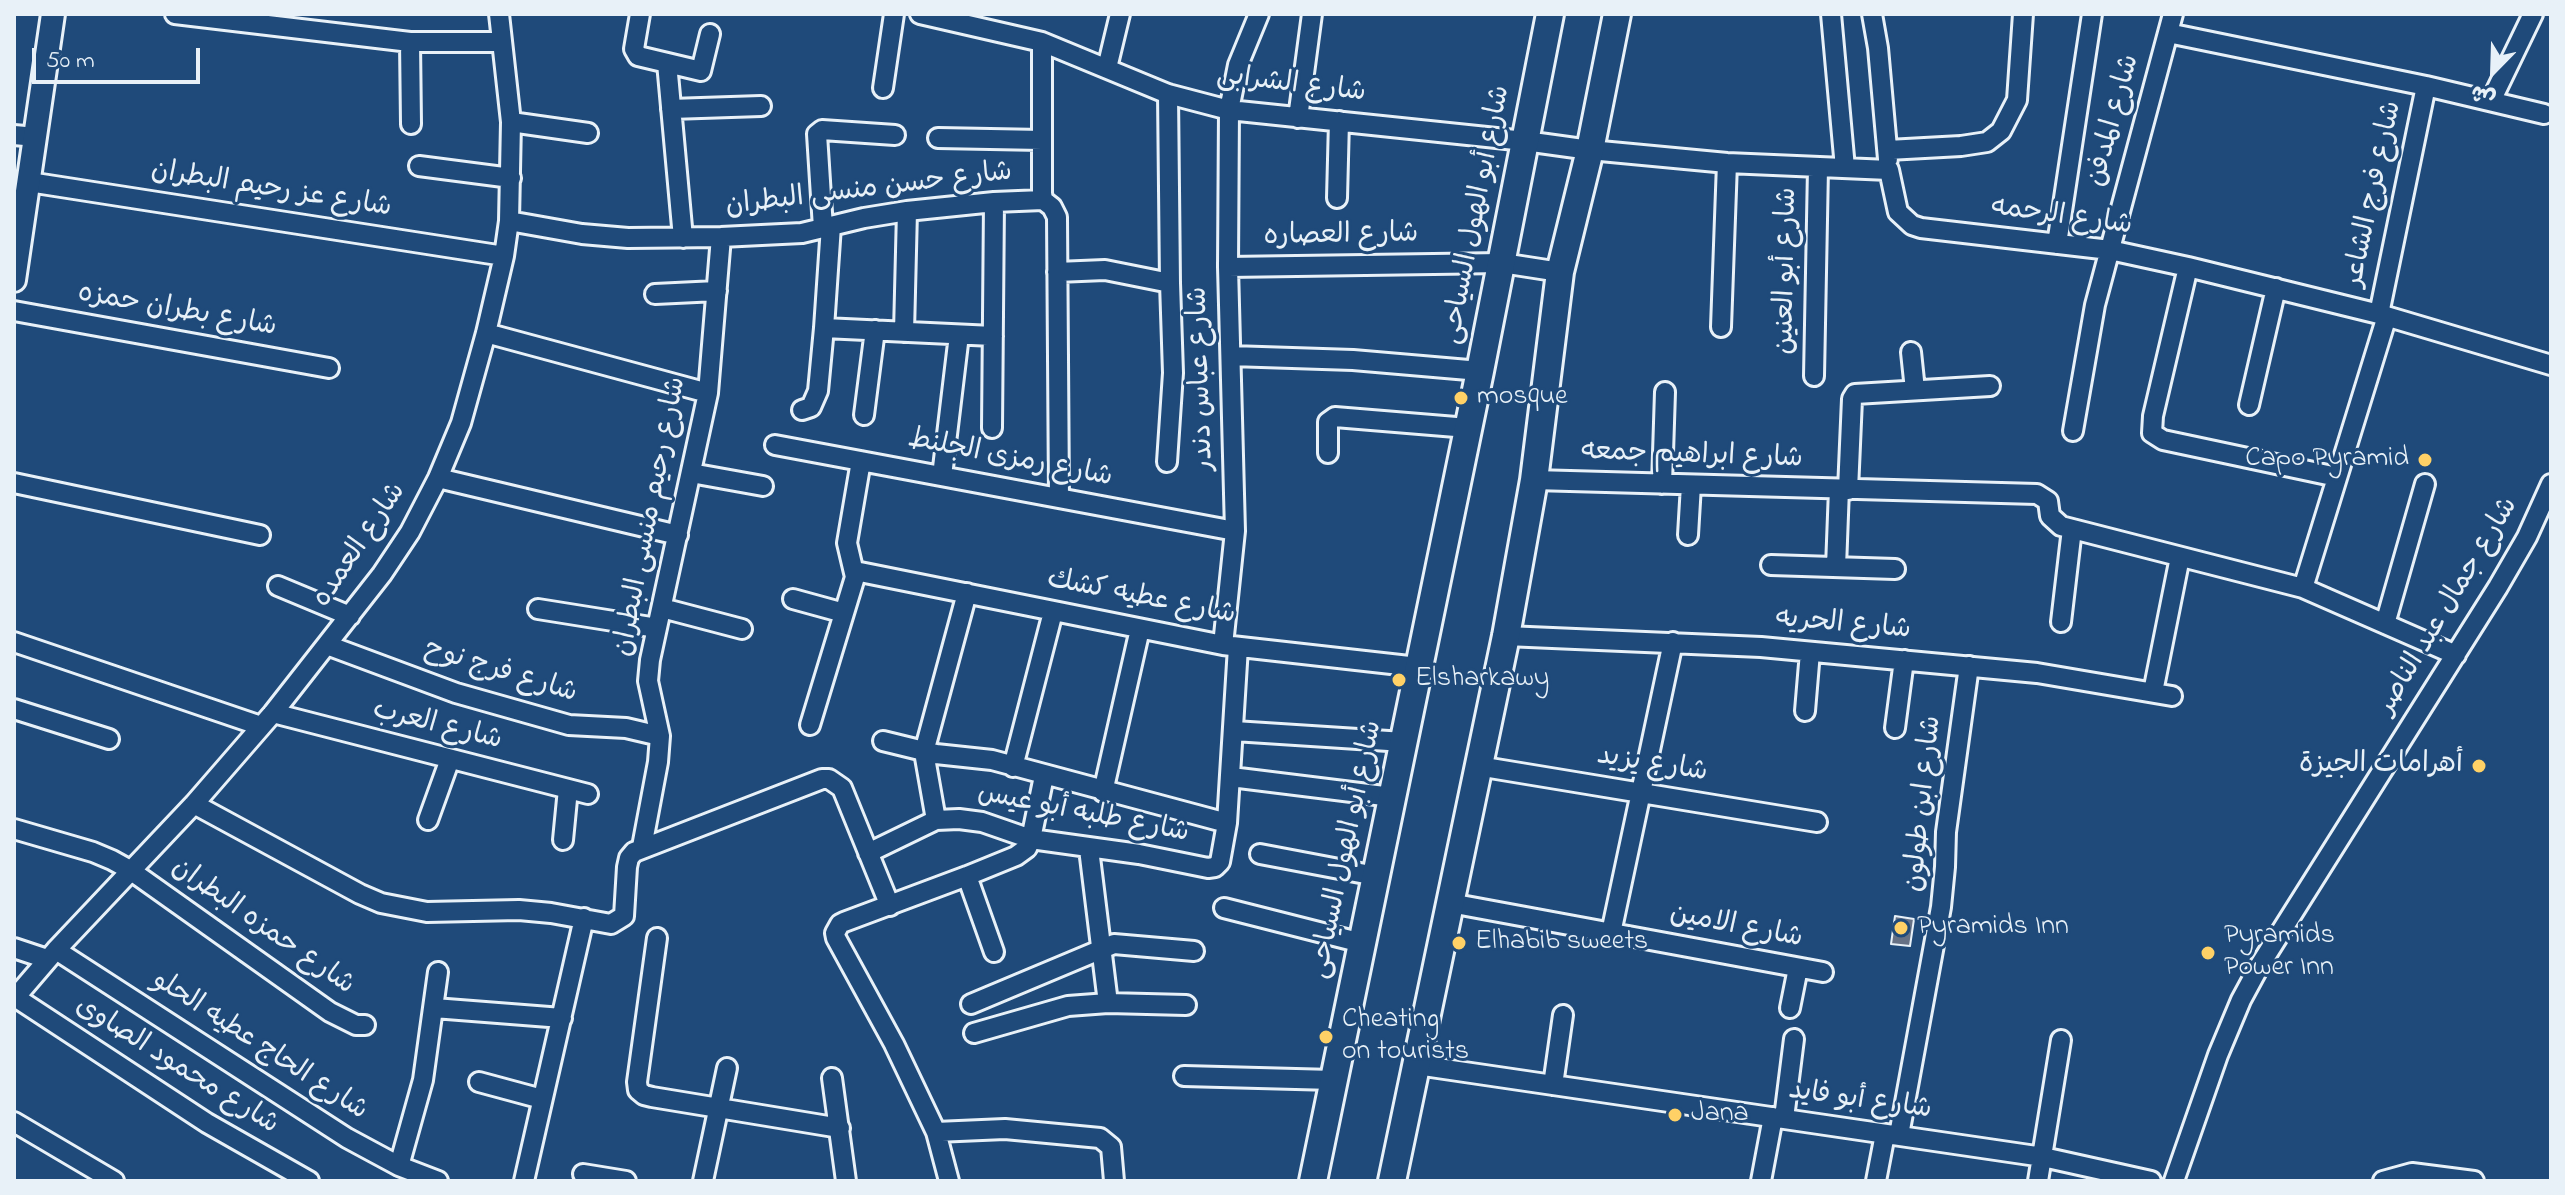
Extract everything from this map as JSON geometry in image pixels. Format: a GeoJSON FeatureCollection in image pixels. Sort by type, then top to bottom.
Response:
{"type":"FeatureCollection","features":[{"type":"Feature","properties":{"kind":"main road"},"geometry":{"type":"LineString","coordinates":[[1392,1181],[1506,636],[1534,480],[1560,272],[1590,150],[1617,14]]}},
{"type":"Feature","properties":{"kind":"main road","name":"شارع أبو الهول السياحى"},"geometry":{"type":"LineString","coordinates":[[1313,1181],[1502,263],[1546,15]]}},
{"type":"Feature","properties":{"kind":"street"},"geometry":{"type":"LineString","coordinates":[[14,280],[16,250],[29,182],[25,136],[53,14]]}},
{"type":"Feature","properties":{"kind":"street"},"geometry":{"type":"LineString","coordinates":[[175,14],[410,42],[502,42]]}},
{"type":"Feature","properties":{"kind":"street","name":"شارع العمده"},"geometry":{"type":"LineString","coordinates":[[15,998],[267,720],[382,574],[410,532],[438,478],[461,423],[486,333],[509,221],[511,122],[499,14]]}},
{"type":"Feature","properties":{"kind":"street"},"geometry":{"type":"LineString","coordinates":[[640,14],[635,51],[638,56],[701,71],[710,34]]}},
{"type":"Feature","properties":{"kind":"street"},"geometry":{"type":"LineString","coordinates":[[883,88],[894,14]]}},
{"type":"Feature","properties":{"kind":"street"},"geometry":{"type":"LineString","coordinates":[[1107,68],[1120,14]]}},
{"type":"Feature","properties":{"kind":"street","name":"شارع عباس دندر"},"geometry":{"type":"LineString","coordinates":[[1231,646],[1235,531],[1228,267],[1229,110],[1238,65],[1259,14]]}},
{"type":"Feature","properties":{"kind":"street"},"geometry":{"type":"LineString","coordinates":[[1298,118],[1312,14]]}},
{"type":"Feature","properties":{"kind":"street"},"geometry":{"type":"LineString","coordinates":[[1831,14],[1845,168]]}},
{"type":"Feature","properties":{"kind":"street","name":"شارع الرحمه"},"geometry":{"type":"LineString","coordinates":[[1872,14],[1889,170],[1898,212],[1912,225],[2110,250],[2188,267],[2383,315],[2551,365]]}},
{"type":"Feature","properties":{"kind":"street"},"geometry":{"type":"LineString","coordinates":[[1888,150],[1987,142],[2001,131],[2017,100],[2023,14]]}},
{"type":"Feature","properties":{"kind":"street"},"geometry":{"type":"LineString","coordinates":[[2057,244],[2092,14]]}},
{"type":"Feature","properties":{"kind":"street","name":"شارع المدفن"},"geometry":{"type":"LineString","coordinates":[[2073,431],[2091,323],[2173,14]]}},
{"type":"Feature","properties":{"kind":"street"},"geometry":{"type":"LineString","coordinates":[[2491,101],[2533,14]]}},
{"type":"Feature","properties":{"kind":"street","name":"شارع الشرابى"},"geometry":{"type":"LineString","coordinates":[[926,15],[1042,42],[1168,94],[1229,110],[1590,150]]}},
{"type":"Feature","properties":{"kind":"street"},"geometry":{"type":"LineString","coordinates":[[2168,33],[2334,57],[2426,86],[2544,114]]}},
{"type":"Feature","properties":{"kind":"street"},"geometry":{"type":"LineString","coordinates":[[410,42],[411,124]]}},
{"type":"Feature","properties":{"kind":"street"},"geometry":{"type":"LineString","coordinates":[[1042,42],[1043,200],[1052,207],[1057,217],[1059,498]]}},
{"type":"Feature","properties":{"kind":"street"},"geometry":{"type":"LineString","coordinates":[[667,63],[683,238]]}},
{"type":"Feature","properties":{"kind":"street","name":"شارع فرج الشاعر"},"geometry":{"type":"LineString","coordinates":[[2303,588],[2383,315],[2426,86]]}},
{"type":"Feature","properties":{"kind":"street"},"geometry":{"type":"LineString","coordinates":[[1167,462],[1173,373],[1168,94]]}},
{"type":"Feature","properties":{"kind":"street"},"geometry":{"type":"LineString","coordinates":[[671,109],[761,106]]}},
{"type":"Feature","properties":{"kind":"street"},"geometry":{"type":"LineString","coordinates":[[1337,198],[1339,121]]}},
{"type":"Feature","properties":{"kind":"street"},"geometry":{"type":"LineString","coordinates":[[511,122],[588,133]]}},
{"type":"Feature","properties":{"kind":"street"},"geometry":{"type":"LineString","coordinates":[[802,410],[811,407],[818,391],[824,328],[827,227],[817,134],[822,130],[895,135]]}},
{"type":"Feature","properties":{"kind":"street"},"geometry":{"type":"LineString","coordinates":[[938,138],[1042,140]]}},
{"type":"Feature","properties":{"kind":"street"},"geometry":{"type":"LineString","coordinates":[[1590,150],[1727,163],[1889,170]]}},
{"type":"Feature","properties":{"kind":"street"},"geometry":{"type":"LineString","coordinates":[[1721,327],[1727,163]]}},
{"type":"Feature","properties":{"kind":"street"},"geometry":{"type":"LineString","coordinates":[[419,166],[511,178]]}},
{"type":"Feature","properties":{"kind":"street","name":"شارع أبو العنين"},"geometry":{"type":"LineString","coordinates":[[1814,376],[1818,168]]}},
{"type":"Feature","properties":{"kind":"street","name":"شارع عز رحيم البطران"},"geometry":{"type":"LineString","coordinates":[[29,182],[504,256]]}},
{"type":"Feature","properties":{"kind":"street","name":"شارع حسن منسى البطران"},"geometry":{"type":"LineString","coordinates":[[509,221],[582,234],[628,238],[721,237],[802,233],[907,211],[1043,200]]}},
{"type":"Feature","properties":{"kind":"street"},"geometry":{"type":"LineString","coordinates":[[992,428],[994,202]]}},
{"type":"Feature","properties":{"kind":"street"},"geometry":{"type":"LineString","coordinates":[[904,332],[907,211]]}},
{"type":"Feature","properties":{"kind":"street","name":"شارع رحيم منسى البطران"},"geometry":{"type":"LineString","coordinates":[[584,918],[611,924],[624,916],[629,858],[642,847],[660,736],[648,681],[708,393],[721,237]]}},
{"type":"Feature","properties":{"kind":"street","name":"شارع العصاره"},"geometry":{"type":"LineString","coordinates":[[1228,267],[1502,263],[1560,272]]}},
{"type":"Feature","properties":{"kind":"street"},"geometry":{"type":"LineString","coordinates":[[2188,267],[2153,416],[2152,433],[2163,440],[2337,477]]}},
{"type":"Feature","properties":{"kind":"street"},"geometry":{"type":"LineString","coordinates":[[1057,272],[1105,270],[1170,283]]}},
{"type":"Feature","properties":{"kind":"street"},"geometry":{"type":"LineString","coordinates":[[2249,405],[2276,288]]}},
{"type":"Feature","properties":{"kind":"street"},"geometry":{"type":"LineString","coordinates":[[655,294],[717,291]]}},
{"type":"Feature","properties":{"kind":"street","name":"شارع بطران حمزه"},"geometry":{"type":"LineString","coordinates":[[14,311],[329,368]]}},
{"type":"Feature","properties":{"kind":"street"},"geometry":{"type":"LineString","coordinates":[[824,328],[993,336]]}},
{"type":"Feature","properties":{"kind":"street"},"geometry":{"type":"LineString","coordinates":[[864,415],[875,330]]}},
{"type":"Feature","properties":{"kind":"street"},"geometry":{"type":"LineString","coordinates":[[486,333],[708,393]]}},
{"type":"Feature","properties":{"kind":"street"},"geometry":{"type":"LineString","coordinates":[[942,476],[959,335]]}},
{"type":"Feature","properties":{"kind":"street"},"geometry":{"type":"LineString","coordinates":[[1911,352],[1915,390]]}},
{"type":"Feature","properties":{"kind":"street"},"geometry":{"type":"LineString","coordinates":[[1231,356],[1353,360],[1480,371]]}},
{"type":"Feature","properties":{"kind":"street"},"geometry":{"type":"LineString","coordinates":[[1836,567],[1852,397],[1857,394],[1990,386]]}},
{"type":"Feature","properties":{"kind":"street"},"geometry":{"type":"LineString","coordinates":[[1662,484],[1665,392]]}},
{"type":"Feature","properties":{"kind":"street"},"geometry":{"type":"LineString","coordinates":[[1328,453],[1328,422],[1335,417],[1468,428]]}},
{"type":"Feature","properties":{"kind":"street","name":"شارع رمزى الجلنط"},"geometry":{"type":"LineString","coordinates":[[775,445],[1235,531]]}},
{"type":"Feature","properties":{"kind":"street"},"geometry":{"type":"LineString","coordinates":[[810,725],[855,571],[847,543],[861,461]]}},
{"type":"Feature","properties":{"kind":"street"},"geometry":{"type":"LineString","coordinates":[[691,473],[763,486]]}},
{"type":"Feature","properties":{"kind":"street"},"geometry":{"type":"LineString","coordinates":[[438,478],[678,535]]}},
{"type":"Feature","properties":{"kind":"street","name":"شارع ابراهيم جمعه"},"geometry":{"type":"LineString","coordinates":[[1534,480],[2037,494],[2048,501],[2053,520],[2072,529]]}},
{"type":"Feature","properties":{"kind":"street"},"geometry":{"type":"LineString","coordinates":[[14,483],[260,535]]}},
{"type":"Feature","properties":{"kind":"street"},"geometry":{"type":"LineString","coordinates":[[2385,624],[2425,484]]}},
{"type":"Feature","properties":{"kind":"street","name":"شارع جمال عبد الناصر"},"geometry":{"type":"LineString","coordinates":[[2174,1181],[2218,1055],[2241,1000],[2527,537],[2551,484]]}},
{"type":"Feature","properties":{"kind":"street"},"geometry":{"type":"LineString","coordinates":[[1688,535],[1691,485]]}},
{"type":"Feature","properties":{"kind":"street"},"geometry":{"type":"LineString","coordinates":[[2061,622],[2072,529],[2303,588],[2456,655]]}},
{"type":"Feature","properties":{"kind":"street"},"geometry":{"type":"LineString","coordinates":[[2153,692],[2180,557]]}},
{"type":"Feature","properties":{"kind":"street"},"geometry":{"type":"LineString","coordinates":[[1771,565],[1895,569]]}},
{"type":"Feature","properties":{"kind":"street","name":"شارع عطيه كشك"},"geometry":{"type":"LineString","coordinates":[[855,571],[1231,646],[1418,667]]}},
{"type":"Feature","properties":{"kind":"street"},"geometry":{"type":"LineString","coordinates":[[278,586],[350,616]]}},
{"type":"Feature","properties":{"kind":"street"},"geometry":{"type":"LineString","coordinates":[[936,820],[924,752],[967,593]]}},
{"type":"Feature","properties":{"kind":"street"},"geometry":{"type":"LineString","coordinates":[[793,599],[844,613]]}},
{"type":"Feature","properties":{"kind":"street"},"geometry":{"type":"LineString","coordinates":[[662,608],[742,629]]}},
{"type":"Feature","properties":{"kind":"street"},"geometry":{"type":"LineString","coordinates":[[538,609],[657,628]]}},
{"type":"Feature","properties":{"kind":"street"},"geometry":{"type":"LineString","coordinates":[[1013,767],[1053,612]]}},
{"type":"Feature","properties":{"kind":"street"},"geometry":{"type":"LineString","coordinates":[[1103,792],[1140,629]]}},
{"type":"Feature","properties":{"kind":"street","name":"شارع الحريه"},"geometry":{"type":"LineString","coordinates":[[1506,636],[1673,642],[1904,660],[2064,677],[2172,696]]}},
{"type":"Feature","properties":{"kind":"street","name":"شارع العرب"},"geometry":{"type":"LineString","coordinates":[[14,642],[267,720],[450,759],[588,794]]}},
{"type":"Feature","properties":{"kind":"street"},"geometry":{"type":"LineString","coordinates":[[1611,933],[1673,642]]}},
{"type":"Feature","properties":{"kind":"street","name":"شارع فرج نوح"},"geometry":{"type":"LineString","coordinates":[[327,645],[456,693],[569,725],[626,728],[660,736]]}},
{"type":"Feature","properties":{"kind":"street","name":"شارع طلبه أبو عيس"},"geometry":{"type":"LineString","coordinates":[[868,853],[936,820],[971,820],[1031,839],[1215,867],[1220,862],[1227,823],[1231,777],[1234,731],[1231,646]]}},
{"type":"Feature","properties":{"kind":"street"},"geometry":{"type":"LineString","coordinates":[[1805,711],[1810,652]]}},
{"type":"Feature","properties":{"kind":"street"},"geometry":{"type":"LineString","coordinates":[[1895,728],[1904,660]]}},
{"type":"Feature","properties":{"kind":"street","name":"شارع ابن طولون"},"geometry":{"type":"LineString","coordinates":[[1876,1181],[1892,1134],[1941,907],[1946,832],[1969,666]]}},
{"type":"Feature","properties":{"kind":"street"},"geometry":{"type":"LineString","coordinates":[[14,709],[109,739]]}},
{"type":"Feature","properties":{"kind":"street"},"geometry":{"type":"LineString","coordinates":[[1234,731],[1404,742]]}},
{"type":"Feature","properties":{"kind":"street"},"geometry":{"type":"LineString","coordinates":[[883,741],[924,752],[982,759],[1227,823]]}},
{"type":"Feature","properties":{"kind":"street"},"geometry":{"type":"LineString","coordinates":[[428,820],[450,759]]}},
{"type":"Feature","properties":{"kind":"street","name":"شارع يزيد"},"geometry":{"type":"LineString","coordinates":[[1478,766],[1817,822]]}},
{"type":"Feature","properties":{"kind":"street"},"geometry":{"type":"LineString","coordinates":[[949,1181],[936,1132],[894,1044],[836,938],[837,928],[840,924],[1016,856],[1027,848],[1044,776]]}},
{"type":"Feature","properties":{"kind":"street"},"geometry":{"type":"LineString","coordinates":[[1231,777],[1392,797]]}},
{"type":"Feature","properties":{"kind":"street"},"geometry":{"type":"LineString","coordinates":[[642,847],[829,779],[842,788],[890,906]]}},
{"type":"Feature","properties":{"kind":"street"},"geometry":{"type":"LineString","coordinates":[[563,840],[568,789]]}},
{"type":"Feature","properties":{"kind":"street"},"geometry":{"type":"LineString","coordinates":[[194,804],[381,903],[427,912],[519,910],[584,918],[524,1181]]}},
{"type":"Feature","properties":{"kind":"street","name":"شارع حمزه البطران"},"geometry":{"type":"LineString","coordinates":[[14,829],[93,852],[130,870],[330,1012],[356,1025],[365,1025]]}},
{"type":"Feature","properties":{"kind":"street"},"geometry":{"type":"LineString","coordinates":[[1089,849],[1108,1003]]}},
{"type":"Feature","properties":{"kind":"street"},"geometry":{"type":"LineString","coordinates":[[1260,854],[1376,876]]}},
{"type":"Feature","properties":{"kind":"street"},"geometry":{"type":"LineString","coordinates":[[967,876],[994,952]]}},
{"type":"Feature","properties":{"kind":"street","name":"شارع الامين"},"geometry":{"type":"LineString","coordinates":[[1450,903],[1823,972]]}},
{"type":"Feature","properties":{"kind":"street"},"geometry":{"type":"LineString","coordinates":[[1224,908],[1362,943]]}},
{"type":"Feature","properties":{"kind":"street"},"geometry":{"type":"LineString","coordinates":[[657,938],[638,1090],[644,1095],[718,1109],[840,1128]]}},
{"type":"Feature","properties":{"kind":"street"},"geometry":{"type":"LineString","coordinates":[[971,1004],[1114,944],[1194,951]]}},
{"type":"Feature","properties":{"kind":"street","name":"شارع الحاج عطيه الحلو"},"geometry":{"type":"LineString","coordinates":[[14,948],[52,954],[347,1138],[399,1166],[438,1181]]}},
{"type":"Feature","properties":{"kind":"street"},"geometry":{"type":"LineString","coordinates":[[1790,1008],[1798,968]]}},
{"type":"Feature","properties":{"kind":"street"},"geometry":{"type":"LineString","coordinates":[[399,1166],[423,1080],[438,972]]}},
{"type":"Feature","properties":{"kind":"street","name":"شارع محمود الصاوى"},"geometry":{"type":"LineString","coordinates":[[15,998],[207,1123],[309,1181]]}},
{"type":"Feature","properties":{"kind":"street"},"geometry":{"type":"LineString","coordinates":[[974,1033],[1068,1006],[1108,1003],[1186,1005]]}},
{"type":"Feature","properties":{"kind":"street"},"geometry":{"type":"LineString","coordinates":[[434,1008],[562,1018]]}},
{"type":"Feature","properties":{"kind":"street"},"geometry":{"type":"LineString","coordinates":[[1553,1085],[1563,1015]]}},
{"type":"Feature","properties":{"kind":"street"},"geometry":{"type":"LineString","coordinates":[[1761,1181],[1794,1039]]}},
{"type":"Feature","properties":{"kind":"street"},"geometry":{"type":"LineString","coordinates":[[2038,1181],[2061,1040]]}},
{"type":"Feature","properties":{"kind":"street","name":"شارع أبو فايد"},"geometry":{"type":"LineString","coordinates":[[1417,1065],[2043,1157],[2151,1181]]}},
{"type":"Feature","properties":{"kind":"street"},"geometry":{"type":"LineString","coordinates":[[703,1181],[727,1068]]}},
{"type":"Feature","properties":{"kind":"street"},"geometry":{"type":"LineString","coordinates":[[1184,1076],[1333,1080]]}},
{"type":"Feature","properties":{"kind":"street"},"geometry":{"type":"LineString","coordinates":[[832,1078],[846,1181]]}},
{"type":"Feature","properties":{"kind":"street"},"geometry":{"type":"LineString","coordinates":[[479,1082],[542,1099]]}},
{"type":"Feature","properties":{"kind":"street"},"geometry":{"type":"LineString","coordinates":[[14,1122],[114,1181]]}},
{"type":"Feature","properties":{"kind":"street"},"geometry":{"type":"LineString","coordinates":[[936,1132],[1005,1129],[1100,1138],[1111,1147],[1114,1181]]}},
{"type":"Feature","properties":{"kind":"street"},"geometry":{"type":"LineString","coordinates":[[2383,1181],[2412,1173],[2474,1181]]}},
{"type":"Feature","properties":{"kind":"street"},"geometry":{"type":"LineString","coordinates":[[583,1174],[626,1181]]}},
{"type":"Feature","properties":{"kind":"building"},"geometry":{"type":"Polygon","coordinates":[[[1895,916],[1914,919],[1910,946],[1891,944],[1895,916]]]}},
{"type":"Feature","properties":{"kind":"place","name":"mosque"},"geometry":{"type":"Point","coordinates":[1461,398]}},
{"type":"Feature","properties":{"kind":"place","name":"Capo Pyramid"},"geometry":{"type":"Point","coordinates":[2425,460]}},
{"type":"Feature","properties":{"kind":"place","name":"Elsharkawy"},"geometry":{"type":"Point","coordinates":[1399,680]}},
{"type":"Feature","properties":{"kind":"place","name":"أهرامات الجيزة"},"geometry":{"type":"Point","coordinates":[2479,766]}},
{"type":"Feature","properties":{"kind":"place","name":"Pyramids Inn"},"geometry":{"type":"Point","coordinates":[1901,928]}},
{"type":"Feature","properties":{"kind":"place","name":"Elhabib sweets"},"geometry":{"type":"Point","coordinates":[1459,943]}},
{"type":"Feature","properties":{"kind":"place","name":"Pyramids Power Inn"},"geometry":{"type":"Point","coordinates":[2208,953]}},
{"type":"Feature","properties":{"kind":"place","name":"Cheating on tourists"},"geometry":{"type":"Point","coordinates":[1326,1037]}},
{"type":"Feature","properties":{"kind":"place","name":"Jana"},"geometry":{"type":"Point","coordinates":[1675,1115]}}]}
